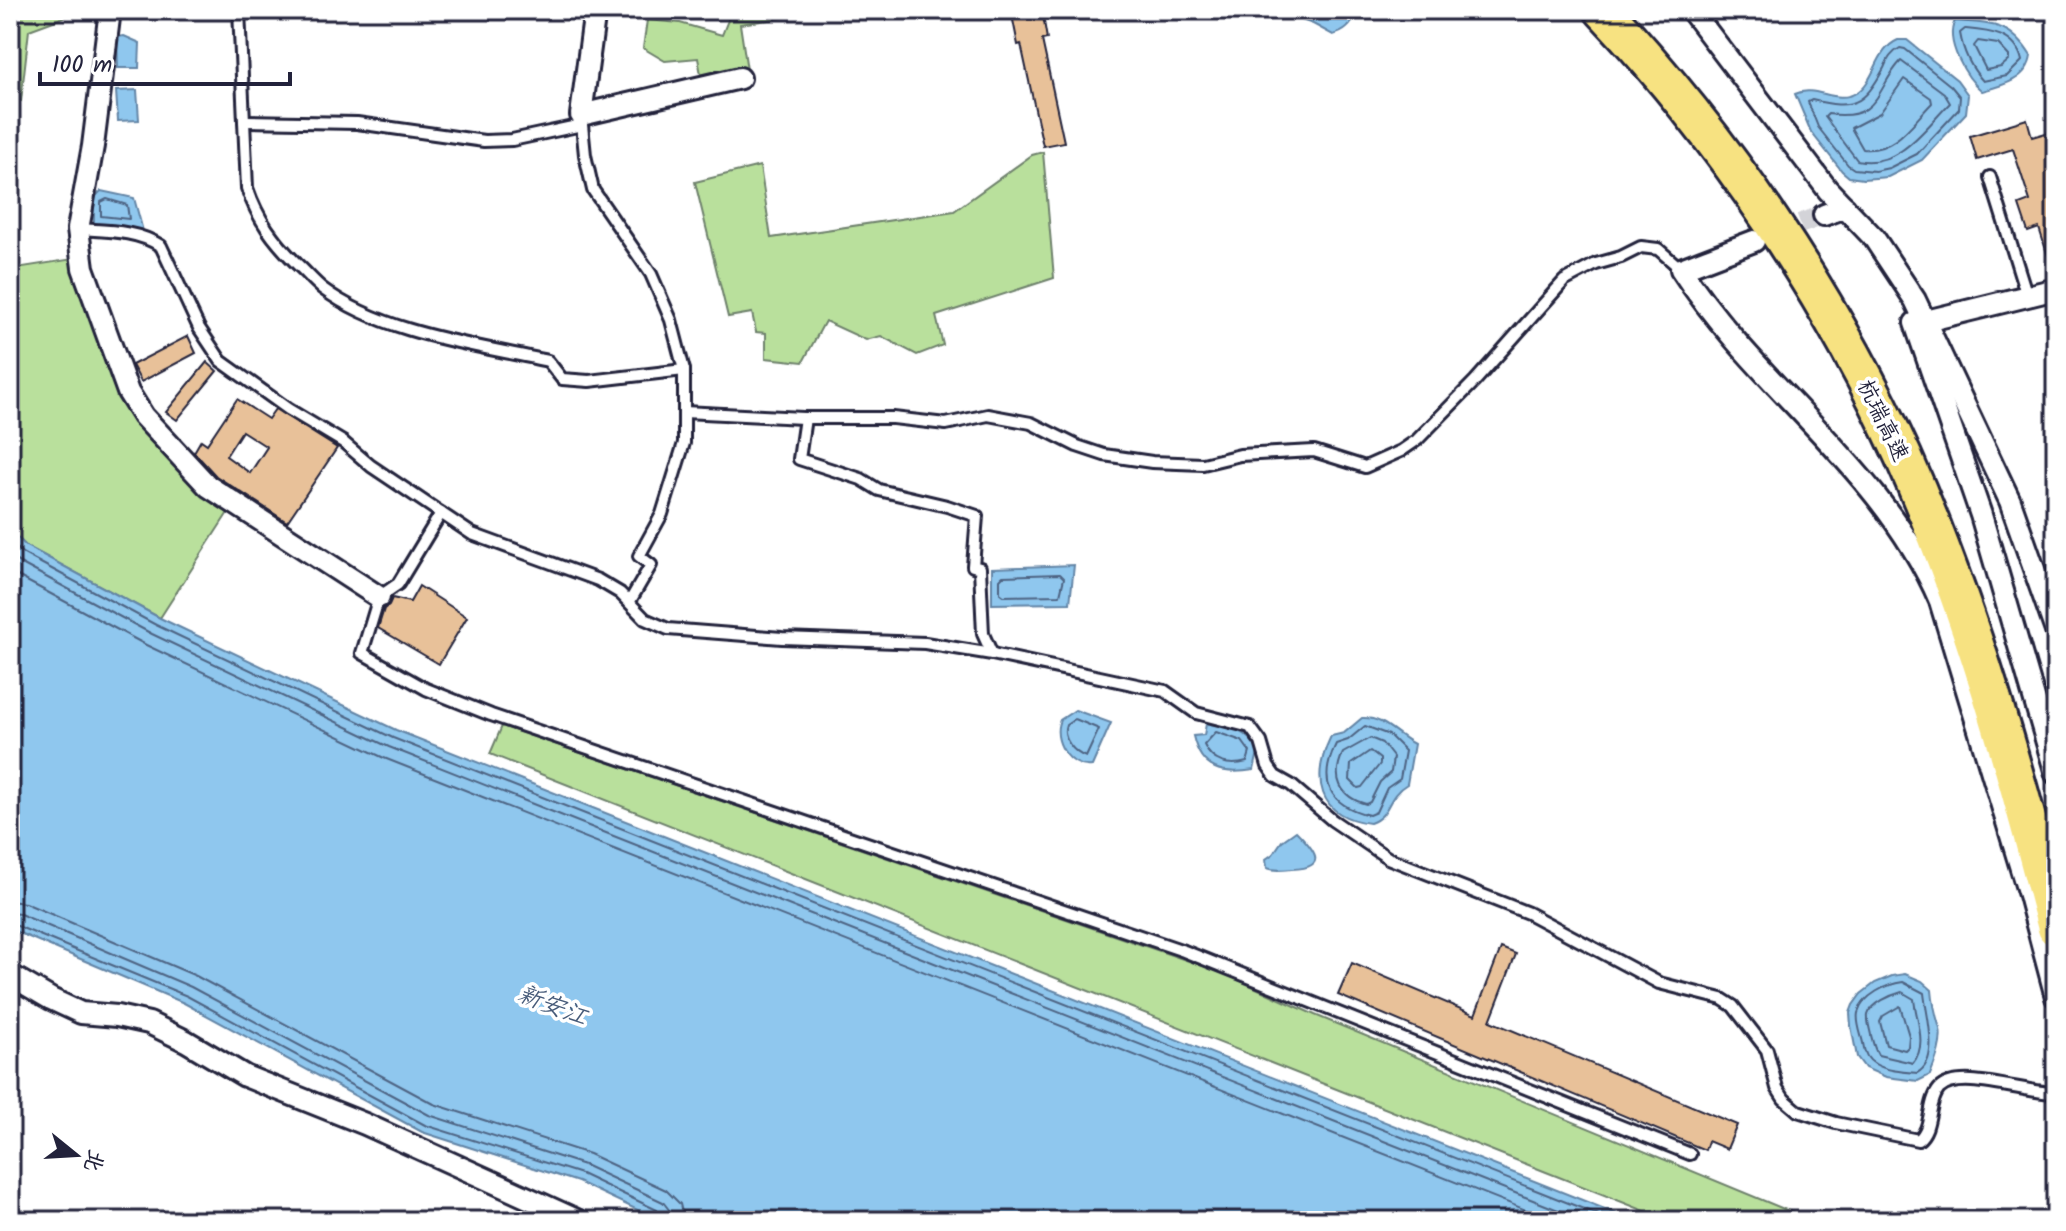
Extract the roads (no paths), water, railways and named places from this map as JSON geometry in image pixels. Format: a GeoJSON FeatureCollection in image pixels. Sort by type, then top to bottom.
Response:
{"type":"FeatureCollection","features":[{"type":"Feature","properties":{"kind":"highway","name":"杭瑞高速"},"geometry":{"type":"LineString","coordinates":[[1603,10],[1682,101],[1767,216],[1833,320],[1881,411],[1921,499],[1963,614],[2009,758],[2038,893],[2056,928]]}},
{"type":"Feature","properties":{"kind":"highway","name":"杭瑞高速"},"geometry":{"type":"LineString","coordinates":[[1637,10],[1709,96],[1795,213],[1854,308],[1904,400],[1968,554],[2016,697],[2056,831]]}},
{"type":"Feature","properties":{"kind":"street"},"geometry":{"type":"LineString","coordinates":[[110,10],[93,146],[78,229],[83,268],[128,392],[143,416],[208,486],[379,597]]}},
{"type":"Feature","properties":{"kind":"street"},"geometry":{"type":"LineString","coordinates":[[595,10],[582,120],[740,78]]}},
{"type":"Feature","properties":{"kind":"street"},"geometry":{"type":"LineString","coordinates":[[1691,10],[1828,190],[1874,238],[1903,278],[2010,501],[2056,631]]}},
{"type":"Feature","properties":{"kind":"street"},"geometry":{"type":"LineString","coordinates":[[1824,215],[1845,207]]}},
{"type":"Feature","properties":{"kind":"street"},"geometry":{"type":"LineString","coordinates":[[1754,241],[1681,269],[1706,308],[1881,501],[1921,559],[1940,601],[2038,893],[2056,997]]}},
{"type":"Feature","properties":{"kind":"street"},"geometry":{"type":"LineString","coordinates":[[1903,278],[1918,335],[1981,515],[2056,774]]}},
{"type":"Feature","properties":{"kind":"street"},"geometry":{"type":"LineString","coordinates":[[1926,321],[2056,289]]}},
{"type":"Feature","properties":{"kind":"street"},"geometry":{"type":"LineString","coordinates":[[10,975],[81,1013],[149,1023],[245,1076],[365,1124],[579,1221]]}},
{"type":"Feature","properties":{"kind":"lane"},"geometry":{"type":"LineString","coordinates":[[239,10],[247,188],[256,215],[282,249],[323,289],[375,318],[548,361],[562,379],[589,381],[684,370]]}},
{"type":"Feature","properties":{"kind":"lane"},"geometry":{"type":"LineString","coordinates":[[244,121],[357,123],[484,141],[512,140],[582,120],[593,190],[651,274],[671,320],[684,370],[684,443],[662,514],[639,556],[651,565],[630,601]]}},
{"type":"Feature","properties":{"kind":"lane"},"geometry":{"type":"LineString","coordinates":[[1990,177],[2027,296]]}},
{"type":"Feature","properties":{"kind":"lane"},"geometry":{"type":"LineString","coordinates":[[78,229],[139,235],[161,246],[199,328],[221,361],[288,409],[343,442],[371,466],[472,534],[598,580],[630,601],[645,619],[668,629],[782,638],[925,643],[992,654],[1165,691],[1196,713],[1245,724],[1261,742],[1268,766],[1275,776],[1388,858],[1528,913],[1659,983],[1722,999],[1733,1006],[1767,1050],[1777,1088],[1798,1111],[1836,1123],[1918,1140],[1924,1134],[1936,1094],[1947,1084],[1970,1080],[2032,1092],[2056,1093]]}},
{"type":"Feature","properties":{"kind":"lane"},"geometry":{"type":"LineString","coordinates":[[684,412],[805,418],[893,418],[946,424],[988,415],[1031,423],[1077,446],[1104,455],[1152,462],[1203,464],[1240,455],[1314,451],[1365,467],[1417,440],[1564,281],[1596,264],[1641,247],[1658,249],[1681,269]]}},
{"type":"Feature","properties":{"kind":"lane"},"geometry":{"type":"LineString","coordinates":[[805,418],[799,459],[861,479],[879,490],[977,516],[973,566],[980,568],[983,634],[992,654]]}},
{"type":"Feature","properties":{"kind":"lane"},"geometry":{"type":"LineString","coordinates":[[441,513],[398,584],[379,597],[362,653],[426,689],[504,720],[1184,951],[1690,1154]]}},
{"type":"Feature","properties":{"kind":"water"},"geometry":{"type":"Polygon","coordinates":[[[1272,10],[1355,10],[1356,14],[1347,28],[1333,35],[1313,24],[1272,10]]]}},
{"type":"Feature","properties":{"kind":"water"},"geometry":{"type":"Polygon","coordinates":[[[1955,21],[1990,24],[2007,31],[2031,56],[2025,71],[2012,81],[1982,91],[1969,77],[1954,49],[1952,29],[1955,21]]]}},
{"type":"Feature","properties":{"kind":"water"},"geometry":{"type":"Polygon","coordinates":[[[124,36],[140,43],[139,68],[118,68],[117,37],[124,36]]]}},
{"type":"Feature","properties":{"kind":"water"},"geometry":{"type":"Polygon","coordinates":[[[1898,40],[1907,40],[1957,80],[1968,95],[1966,113],[1922,160],[1888,177],[1849,177],[1811,132],[1795,94],[1810,91],[1841,97],[1856,93],[1868,81],[1885,51],[1898,40]]]}},
{"type":"Feature","properties":{"kind":"water"},"geometry":{"type":"Polygon","coordinates":[[[137,90],[139,120],[118,121],[116,91],[137,90]]]}},
{"type":"Feature","properties":{"kind":"water"},"geometry":{"type":"Polygon","coordinates":[[[101,191],[134,198],[143,231],[94,224],[94,198],[101,191]]]}},
{"type":"Feature","properties":{"kind":"water","name":"新安江"},"geometry":{"type":"Polygon","coordinates":[[[10,530],[26,546],[160,618],[396,730],[1635,1221],[661,1221],[578,1182],[422,1132],[184,1003],[10,929],[10,530]]]}},
{"type":"Feature","properties":{"kind":"water"},"geometry":{"type":"Polygon","coordinates":[[[1074,565],[1070,603],[992,604],[992,568],[1074,565]]]}},
{"type":"Feature","properties":{"kind":"water"},"geometry":{"type":"Polygon","coordinates":[[[1075,710],[1111,723],[1092,766],[1076,763],[1060,744],[1060,720],[1075,710]]]}},
{"type":"Feature","properties":{"kind":"water"},"geometry":{"type":"Polygon","coordinates":[[[1362,718],[1383,723],[1414,744],[1407,784],[1395,794],[1382,815],[1370,823],[1339,813],[1323,793],[1321,780],[1321,766],[1331,736],[1344,733],[1362,718]]]}},
{"type":"Feature","properties":{"kind":"water"},"geometry":{"type":"Polygon","coordinates":[[[1206,724],[1230,727],[1244,734],[1258,752],[1254,770],[1223,771],[1208,763],[1193,736],[1204,735],[1206,724]]]}},
{"type":"Feature","properties":{"kind":"water"},"geometry":{"type":"Polygon","coordinates":[[[1296,831],[1312,850],[1315,861],[1304,868],[1267,868],[1266,859],[1296,831]]]}},
{"type":"Feature","properties":{"kind":"water"},"geometry":{"type":"Polygon","coordinates":[[[1905,974],[1922,981],[1932,990],[1941,1034],[1930,1075],[1918,1081],[1886,1077],[1865,1068],[1857,1057],[1851,1026],[1850,1013],[1861,994],[1875,983],[1905,974]]]}},
{"type":"Feature","properties":{"kind":"tunnel"},"geometry":{"type":"LineString","coordinates":[[1772,234],[1824,215]]}}]}
